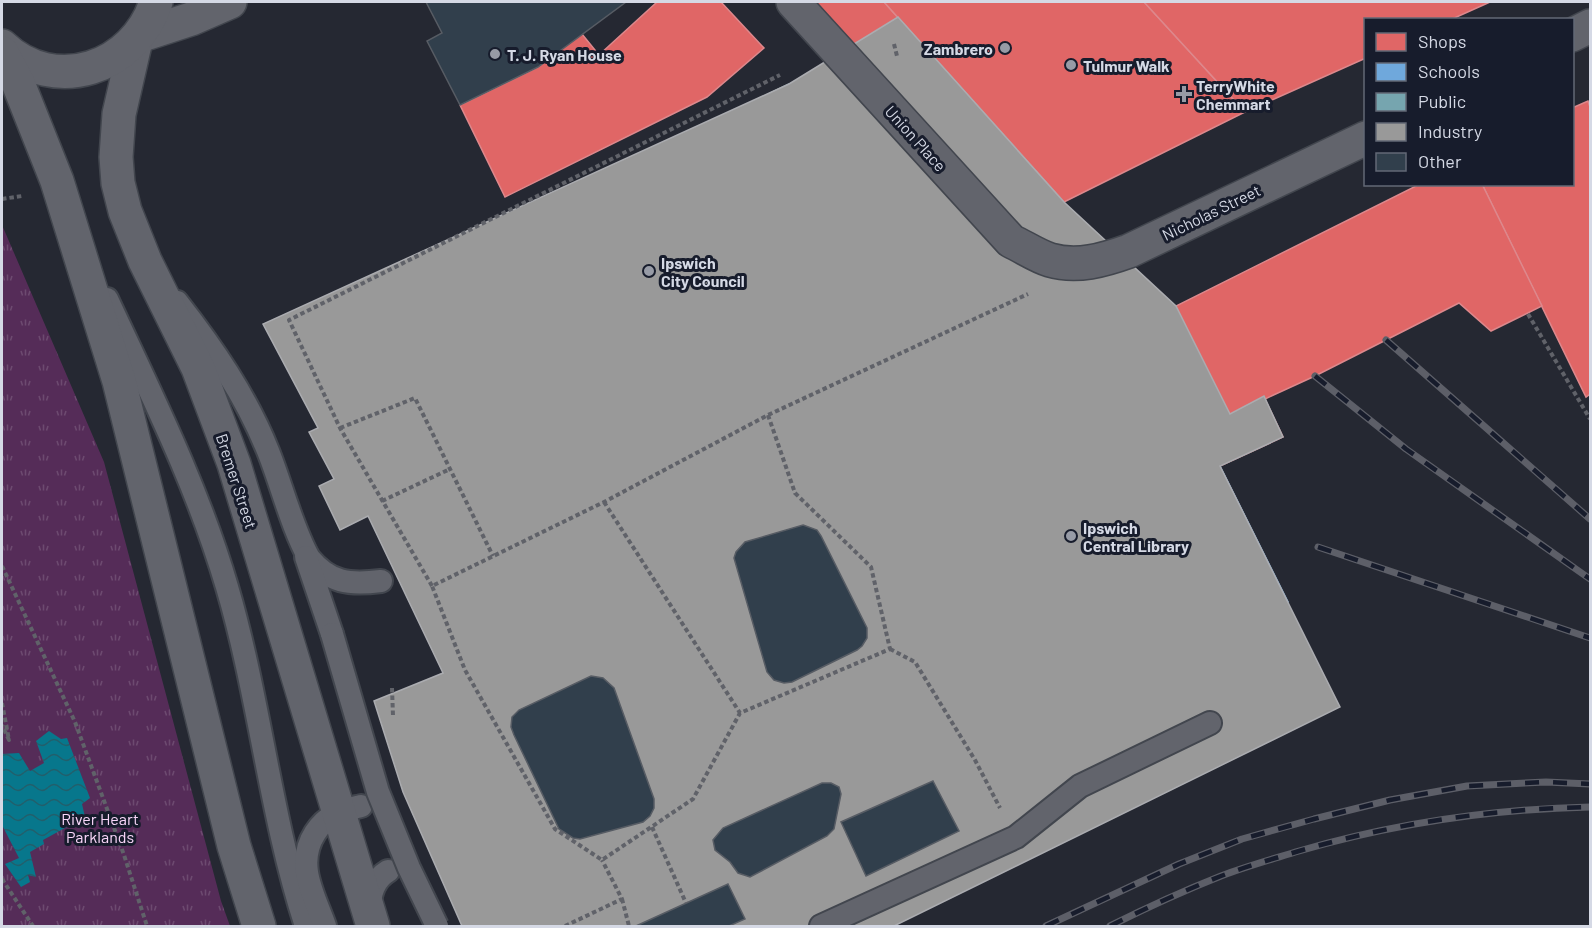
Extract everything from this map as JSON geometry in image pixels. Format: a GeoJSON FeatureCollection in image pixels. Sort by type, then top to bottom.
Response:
{"type":"FeatureCollection","features":[{"type":"Feature","properties":{"kind":"street"},"geometry":{"type":"LineString","coordinates":[[2,46],[19,59],[36,66],[72,71],[90,68],[107,62],[123,52],[137,38],[147,25],[156,2]]}},
{"type":"Feature","properties":{"kind":"street"},"geometry":{"type":"LineString","coordinates":[[137,38],[230,2]]}},
{"type":"Feature","properties":{"kind":"street","name":"Union Place"},"geometry":{"type":"LineString","coordinates":[[793,2],[1011,241],[1050,260]]}},
{"type":"Feature","properties":{"kind":"street"},"geometry":{"type":"LineString","coordinates":[[1574,34],[1590,26]]}},
{"type":"Feature","properties":{"kind":"street","name":"Bremer Street"},"geometry":{"type":"LineString","coordinates":[[137,38],[119,114],[116,157],[118,183],[125,211],[145,261],[198,368],[234,464],[350,809],[371,918]]}},
{"type":"Feature","properties":{"kind":"street"},"geometry":{"type":"LineString","coordinates":[[2,54],[18,83],[57,181],[118,381],[234,846],[259,927]]}},
{"type":"Feature","properties":{"kind":"street","name":"Nicholas Street"},"geometry":{"type":"LineString","coordinates":[[1050,260],[1076,263],[1103,261],[1130,251],[1364,138]]}},
{"type":"Feature","properties":{"kind":"lane"},"geometry":{"type":"LineString","coordinates":[[66,209],[194,488],[228,589],[246,657],[287,860],[306,927]]}},
{"type":"Feature","properties":{"kind":"lane"},"geometry":{"type":"LineString","coordinates":[[145,261],[208,342],[250,411],[300,539],[332,634],[378,792],[409,868],[437,927]]}},
{"type":"Feature","properties":{"kind":"lane"},"geometry":{"type":"LineString","coordinates":[[300,539],[309,558],[321,571],[331,577],[356,583],[381,581]]}},
{"type":"Feature","properties":{"kind":"lane"},"geometry":{"type":"LineString","coordinates":[[821,927],[1016,837],[1080,786],[1210,723]]}},
{"type":"Feature","properties":{"kind":"lane"},"geometry":{"type":"LineString","coordinates":[[324,927],[306,872],[305,854],[309,841],[318,828],[350,809]]}},
{"type":"Feature","properties":{"kind":"lane"},"geometry":{"type":"LineString","coordinates":[[371,918],[370,897],[375,884],[388,871]]}},
{"type":"Feature","properties":{"kind":"path"},"geometry":{"type":"LineString","coordinates":[[629,927],[622,899],[602,860],[555,829],[465,670],[432,585],[340,428],[289,320],[780,75]]}},
{"type":"Feature","properties":{"kind":"path"},"geometry":{"type":"LineString","coordinates":[[432,585],[604,502],[768,415],[1029,293]]}},
{"type":"Feature","properties":{"kind":"path"},"geometry":{"type":"LineString","coordinates":[[1528,314],[1590,419]]}},
{"type":"Feature","properties":{"kind":"path"},"geometry":{"type":"LineString","coordinates":[[340,428],[415,398],[493,556]]}},
{"type":"Feature","properties":{"kind":"path"},"geometry":{"type":"LineString","coordinates":[[768,415],[795,493],[871,567],[890,649],[915,662],[975,760],[1016,837]]}},
{"type":"Feature","properties":{"kind":"path"},"geometry":{"type":"LineString","coordinates":[[382,501],[450,469]]}},
{"type":"Feature","properties":{"kind":"path"},"geometry":{"type":"LineString","coordinates":[[604,502],[740,713]]}},
{"type":"Feature","properties":{"kind":"path"},"geometry":{"type":"LineString","coordinates":[[2,566],[75,722],[124,855],[147,927]]}},
{"type":"Feature","properties":{"kind":"path"},"geometry":{"type":"LineString","coordinates":[[602,860],[693,799],[740,713],[890,649]]}},
{"type":"Feature","properties":{"kind":"path"},"geometry":{"type":"LineString","coordinates":[[2,704],[9,740],[2,725]]}},
{"type":"Feature","properties":{"kind":"path"},"geometry":{"type":"LineString","coordinates":[[652,827],[686,903]]}},
{"type":"Feature","properties":{"kind":"path"},"geometry":{"type":"LineString","coordinates":[[2,879],[33,927]]}},
{"type":"Feature","properties":{"kind":"path"},"geometry":{"type":"LineString","coordinates":[[565,927],[622,899]]}},
{"type":"Feature","properties":{"kind":"green space","name":"River Heart Parklands"},"geometry":{"type":"Polygon","coordinates":[[[2,225],[104,462],[221,901],[230,926],[2,926],[2,225]]]}},
{"type":"Feature","properties":{"kind":"water"},"geometry":{"type":"Polygon","coordinates":[[[49,731],[61,739],[67,738],[90,798],[82,804],[85,817],[43,840],[44,844],[30,852],[36,877],[28,875],[30,882],[21,887],[5,864],[19,858],[2,825],[2,754],[19,753],[30,771],[44,763],[36,741],[49,731]]]}},
{"type":"Feature","properties":{"kind":"building: Shops"},"geometry":{"type":"Polygon","coordinates":[[[657,2],[721,2],[764,48],[707,97],[505,197],[460,105],[538,67],[582,34],[599,55],[657,2]]]}},
{"type":"Feature","properties":{"kind":"building: Shops"},"geometry":{"type":"Polygon","coordinates":[[[798,2],[884,2],[1042,179],[1002,186],[897,74],[867,78],[798,2]]]}},
{"type":"Feature","properties":{"kind":"building: Shops","name":"Tulmur Walk"},"geometry":{"type":"Polygon","coordinates":[[[884,2],[1144,2],[1245,112],[1064,202],[884,2]]]}},
{"type":"Feature","properties":{"kind":"building: Shops"},"geometry":{"type":"Polygon","coordinates":[[[1144,2],[1490,2],[1454,18],[1364,18],[1364,59],[1245,112],[1144,2]]]}},
{"type":"Feature","properties":{"kind":"building: Shops"},"geometry":{"type":"Polygon","coordinates":[[[1588,101],[1590,107],[1590,394],[1586,397],[1483,186],[1574,186],[1574,107],[1588,101]]]}},
{"type":"Feature","properties":{"kind":"building: Shops"},"geometry":{"type":"Polygon","coordinates":[[[1416,186],[1483,186],[1542,306],[1491,331],[1459,303],[1265,399],[1283,437],[1220,466],[1144,322],[1416,186]]]}},
{"type":"Feature","properties":{"kind":"building: Schools","name":"Ipswich Central Library"},"geometry":{"type":"Polygon","coordinates":[[[1140,314],[1288,602],[982,757],[909,614],[907,604],[912,587],[912,577],[893,540],[866,527],[804,455],[806,450],[968,377],[989,383],[1140,314]]]}},
{"type":"Feature","properties":{"kind":"building: Public","name":"Ipswich City Council"},"geometry":{"type":"Polygon","coordinates":[[[789,84],[918,226],[896,247],[911,262],[485,475],[386,280],[789,84]]]}},
{"type":"Feature","properties":{"kind":"building: Industry"},"geometry":{"type":"Polygon","coordinates":[[[898,17],[1064,202],[1176,306],[1230,414],[1264,396],[1283,437],[1220,466],[1340,707],[894,926],[462,926],[403,792],[374,701],[443,673],[368,516],[340,530],[319,486],[334,479],[309,432],[318,428],[263,324],[789,84],[898,17]]]}},
{"type":"Feature","properties":{"kind":"building: Other","name":"T. J. Ryan House"},"geometry":{"type":"Polygon","coordinates":[[[426,2],[626,2],[538,67],[460,105],[427,41],[442,33],[426,2]]]}},
{"type":"Feature","properties":{"kind":"building: Other"},"geometry":{"type":"Polygon","coordinates":[[[803,525],[817,530],[821,536],[867,628],[867,638],[857,650],[792,682],[784,683],[774,680],[767,672],[734,558],[745,542],[803,525]]]}},
{"type":"Feature","properties":{"kind":"building: Other"},"geometry":{"type":"Polygon","coordinates":[[[591,676],[603,678],[614,688],[654,799],[654,808],[643,822],[580,839],[573,838],[559,829],[511,727],[512,717],[519,710],[591,676]]]}},
{"type":"Feature","properties":{"kind":"building: Other"},"geometry":{"type":"Polygon","coordinates":[[[933,781],[959,831],[866,876],[841,822],[933,781]]]}},
{"type":"Feature","properties":{"kind":"building: Other"},"geometry":{"type":"Polygon","coordinates":[[[822,783],[831,783],[839,787],[841,794],[834,829],[827,836],[750,877],[738,873],[730,862],[715,850],[713,840],[723,828],[822,783]]]}},
{"type":"Feature","properties":{"kind":"building: Other"},"geometry":{"type":"Polygon","coordinates":[[[728,884],[745,919],[729,926],[636,926],[728,884]]]}},
{"type":"Feature","properties":{"kind":"railway"},"geometry":{"type":"LineString","coordinates":[[1386,340],[1590,519]]}},
{"type":"Feature","properties":{"kind":"railway"},"geometry":{"type":"LineString","coordinates":[[1315,376],[1406,449],[1590,579]]}},
{"type":"Feature","properties":{"kind":"railway"},"geometry":{"type":"LineString","coordinates":[[1318,547],[1590,638]]}},
{"type":"Feature","properties":{"kind":"railway"},"geometry":{"type":"LineString","coordinates":[[1046,926],[1179,864],[1242,839],[1314,819],[1390,800],[1467,786],[1546,782],[1590,784]]}},
{"type":"Feature","properties":{"kind":"railway"},"geometry":{"type":"LineString","coordinates":[[1110,926],[1221,876],[1335,841],[1407,825],[1480,814],[1590,807]]}},
{"type":"Feature","properties":{"kind":"place","name":"Zambrero"},"geometry":{"type":"Point","coordinates":[1005,48]}},
{"type":"Feature","properties":{"kind":"place","name":"T. J. Ryan House"},"geometry":{"type":"Point","coordinates":[495,54]}},
{"type":"Feature","properties":{"kind":"place","name":"Tulmur Walk"},"geometry":{"type":"Point","coordinates":[1071,65]}},
{"type":"Feature","properties":{"kind":"place","name":"TerryWhite Chemmart"},"geometry":{"type":"Point","coordinates":[1184,94]}},
{"type":"Feature","properties":{"kind":"place","name":"Ipswich City Council"},"geometry":{"type":"Point","coordinates":[649,271]}},
{"type":"Feature","properties":{"kind":"place","name":"Ipswich Central Library"},"geometry":{"type":"Point","coordinates":[1071,536]}}]}
